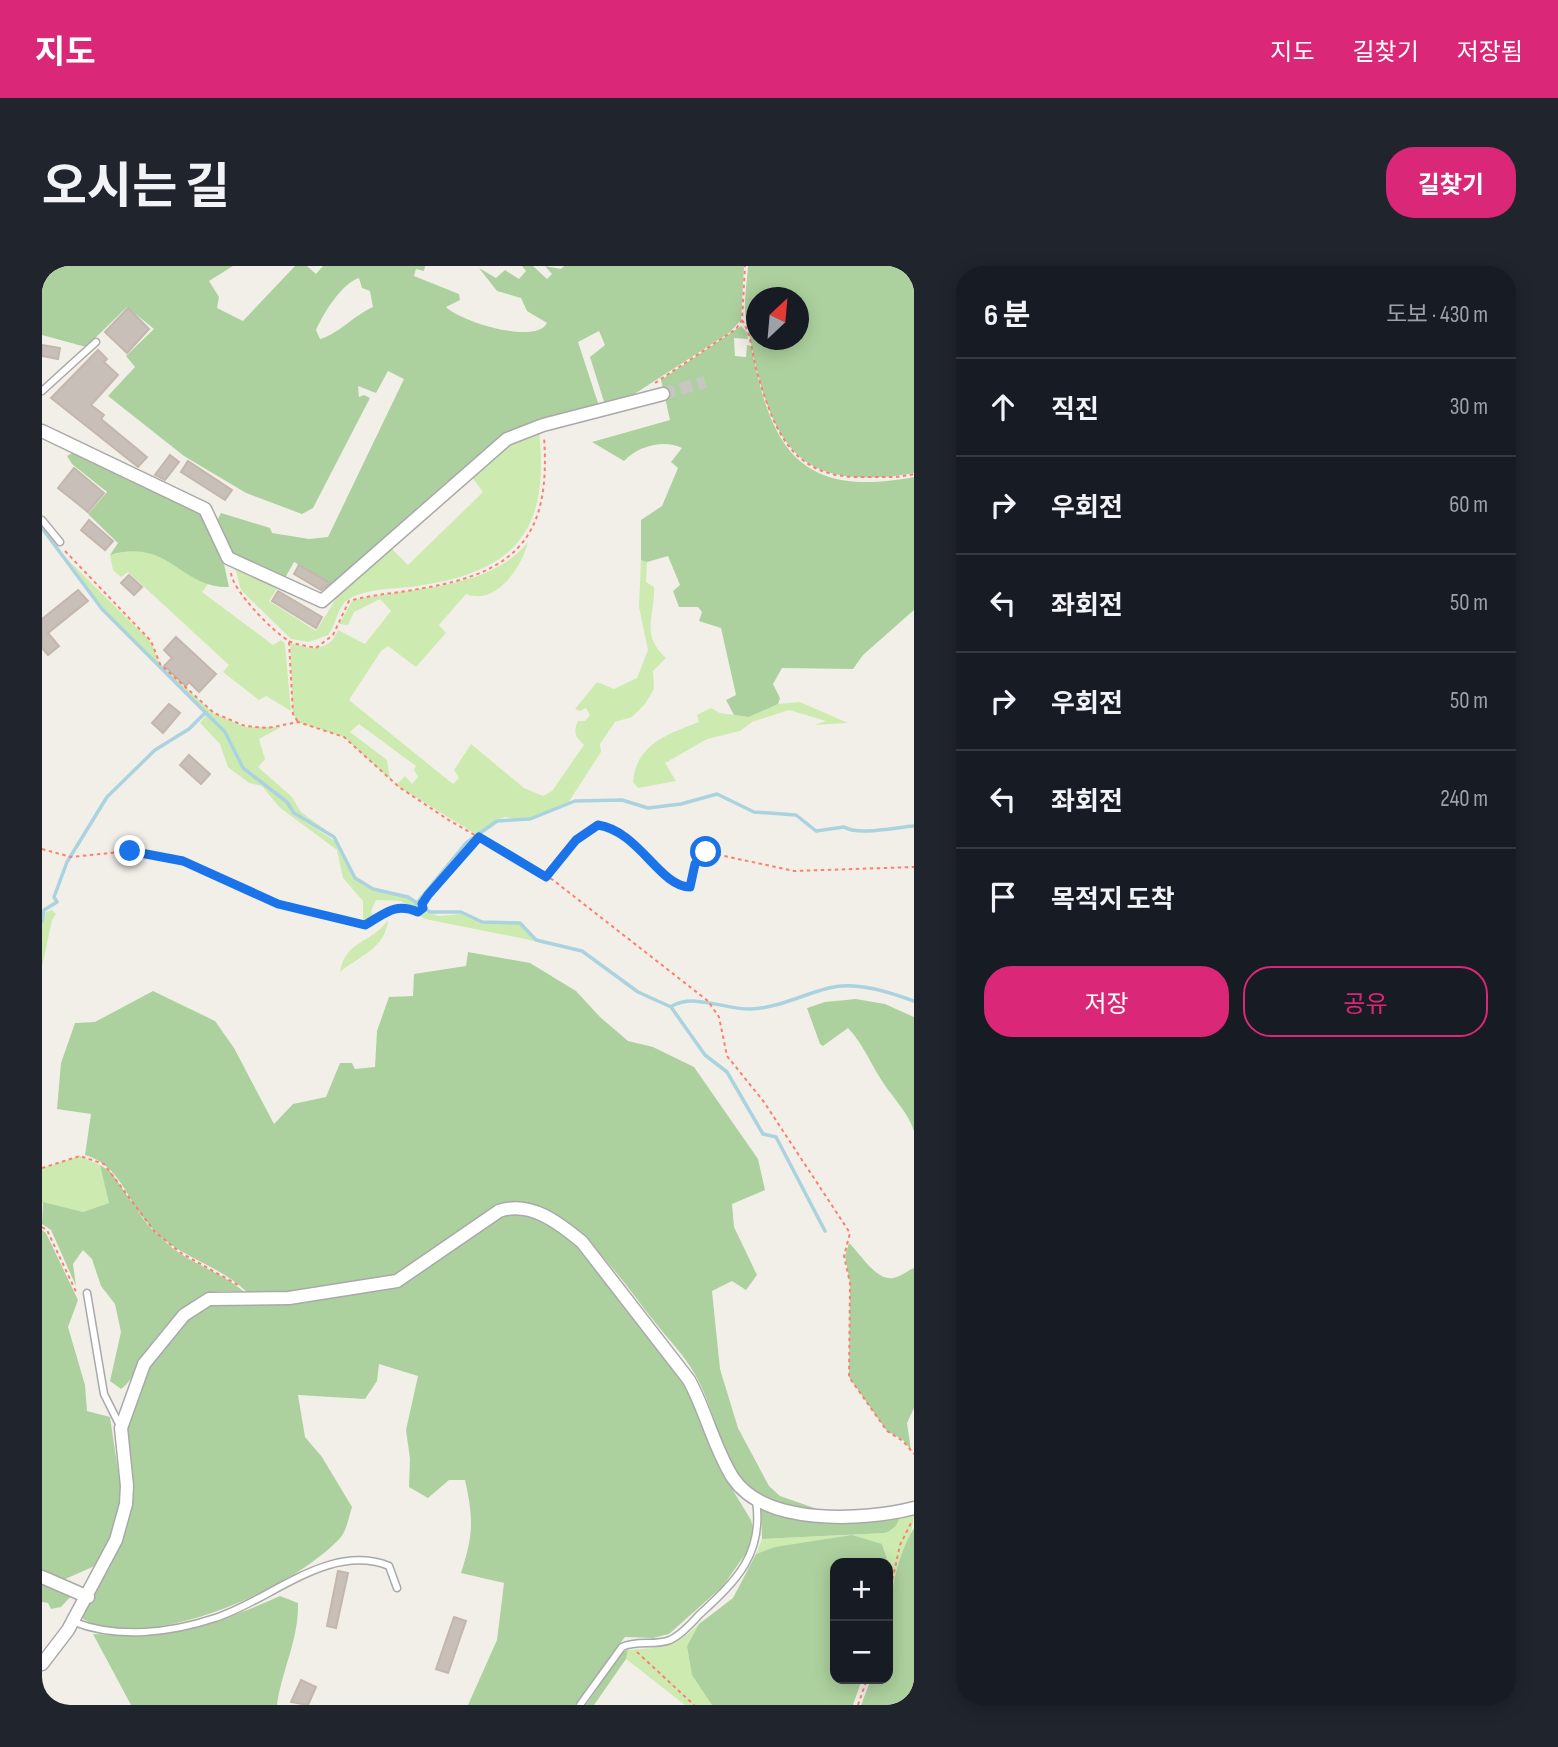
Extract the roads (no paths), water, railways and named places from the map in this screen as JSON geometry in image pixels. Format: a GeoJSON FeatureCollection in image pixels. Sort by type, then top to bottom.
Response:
{"type":"FeatureCollection","features":[{"type":"Feature","properties":{"kind":"street"},"geometry":{"type":"LineString","coordinates":[[42,431],[205,509],[228,558],[323,601],[492,450],[520,432],[663,394]]}},
{"type":"Feature","properties":{"kind":"street"},"geometry":{"type":"LineString","coordinates":[[42,1664],[74,1622],[116,1539],[126,1504],[121,1427],[144,1364],[184,1315],[209,1299],[289,1298],[397,1282],[499,1211],[511,1207],[542,1214],[561,1224],[582,1242],[677,1361],[703,1404],[727,1467],[744,1492],[756,1500],[817,1517],[872,1515],[914,1508]]}},
{"type":"Feature","properties":{"kind":"street"},"geometry":{"type":"LineString","coordinates":[[42,1577],[88,1597]]}},
{"type":"Feature","properties":{"kind":"lane"},"geometry":{"type":"LineString","coordinates":[[42,391],[96,342]]}},
{"type":"Feature","properties":{"kind":"lane"},"geometry":{"type":"LineString","coordinates":[[42,520],[60,542]]}},
{"type":"Feature","properties":{"kind":"lane"},"geometry":{"type":"LineString","coordinates":[[87,1293],[104,1394],[121,1427]]}},
{"type":"Feature","properties":{"kind":"lane"},"geometry":{"type":"LineString","coordinates":[[580,1705],[622,1647],[673,1639],[721,1595],[742,1570],[755,1545],[759,1526],[756,1500]]}},
{"type":"Feature","properties":{"kind":"lane"},"geometry":{"type":"LineString","coordinates":[[74,1622],[97,1630],[121,1633],[184,1627],[216,1618],[314,1571],[355,1558],[389,1566],[397,1588]]}},
{"type":"Feature","properties":{"kind":"waterway"},"geometry":{"type":"LineString","coordinates":[[42,528],[102,609],[225,732],[243,768],[287,802],[294,813],[334,837],[355,878],[373,889],[408,897],[430,912],[461,912],[482,922],[520,923],[536,940],[582,951],[638,992],[671,1007],[705,1055],[727,1072],[763,1134],[776,1137],[825,1231]]}},
{"type":"Feature","properties":{"kind":"waterway"},"geometry":{"type":"LineString","coordinates":[[42,922],[44,910],[57,902],[54,897],[67,862],[107,797],[155,750],[189,729],[206,712]]}},
{"type":"Feature","properties":{"kind":"waterway"},"geometry":{"type":"LineString","coordinates":[[416,904],[466,843],[497,821],[530,819],[575,801],[622,800],[648,808],[681,804],[717,794],[754,812],[796,815],[816,831],[844,827],[868,831],[914,826]]}},
{"type":"Feature","properties":{"kind":"waterway"},"geometry":{"type":"LineString","coordinates":[[672,1006],[691,1001],[741,1009],[761,1008],[839,986],[883,991],[914,1001]]}},
{"type":"Feature","properties":{"kind":"tunnel"},"geometry":{"type":"LineString","coordinates":[[663,394],[705,382]]}}]}
